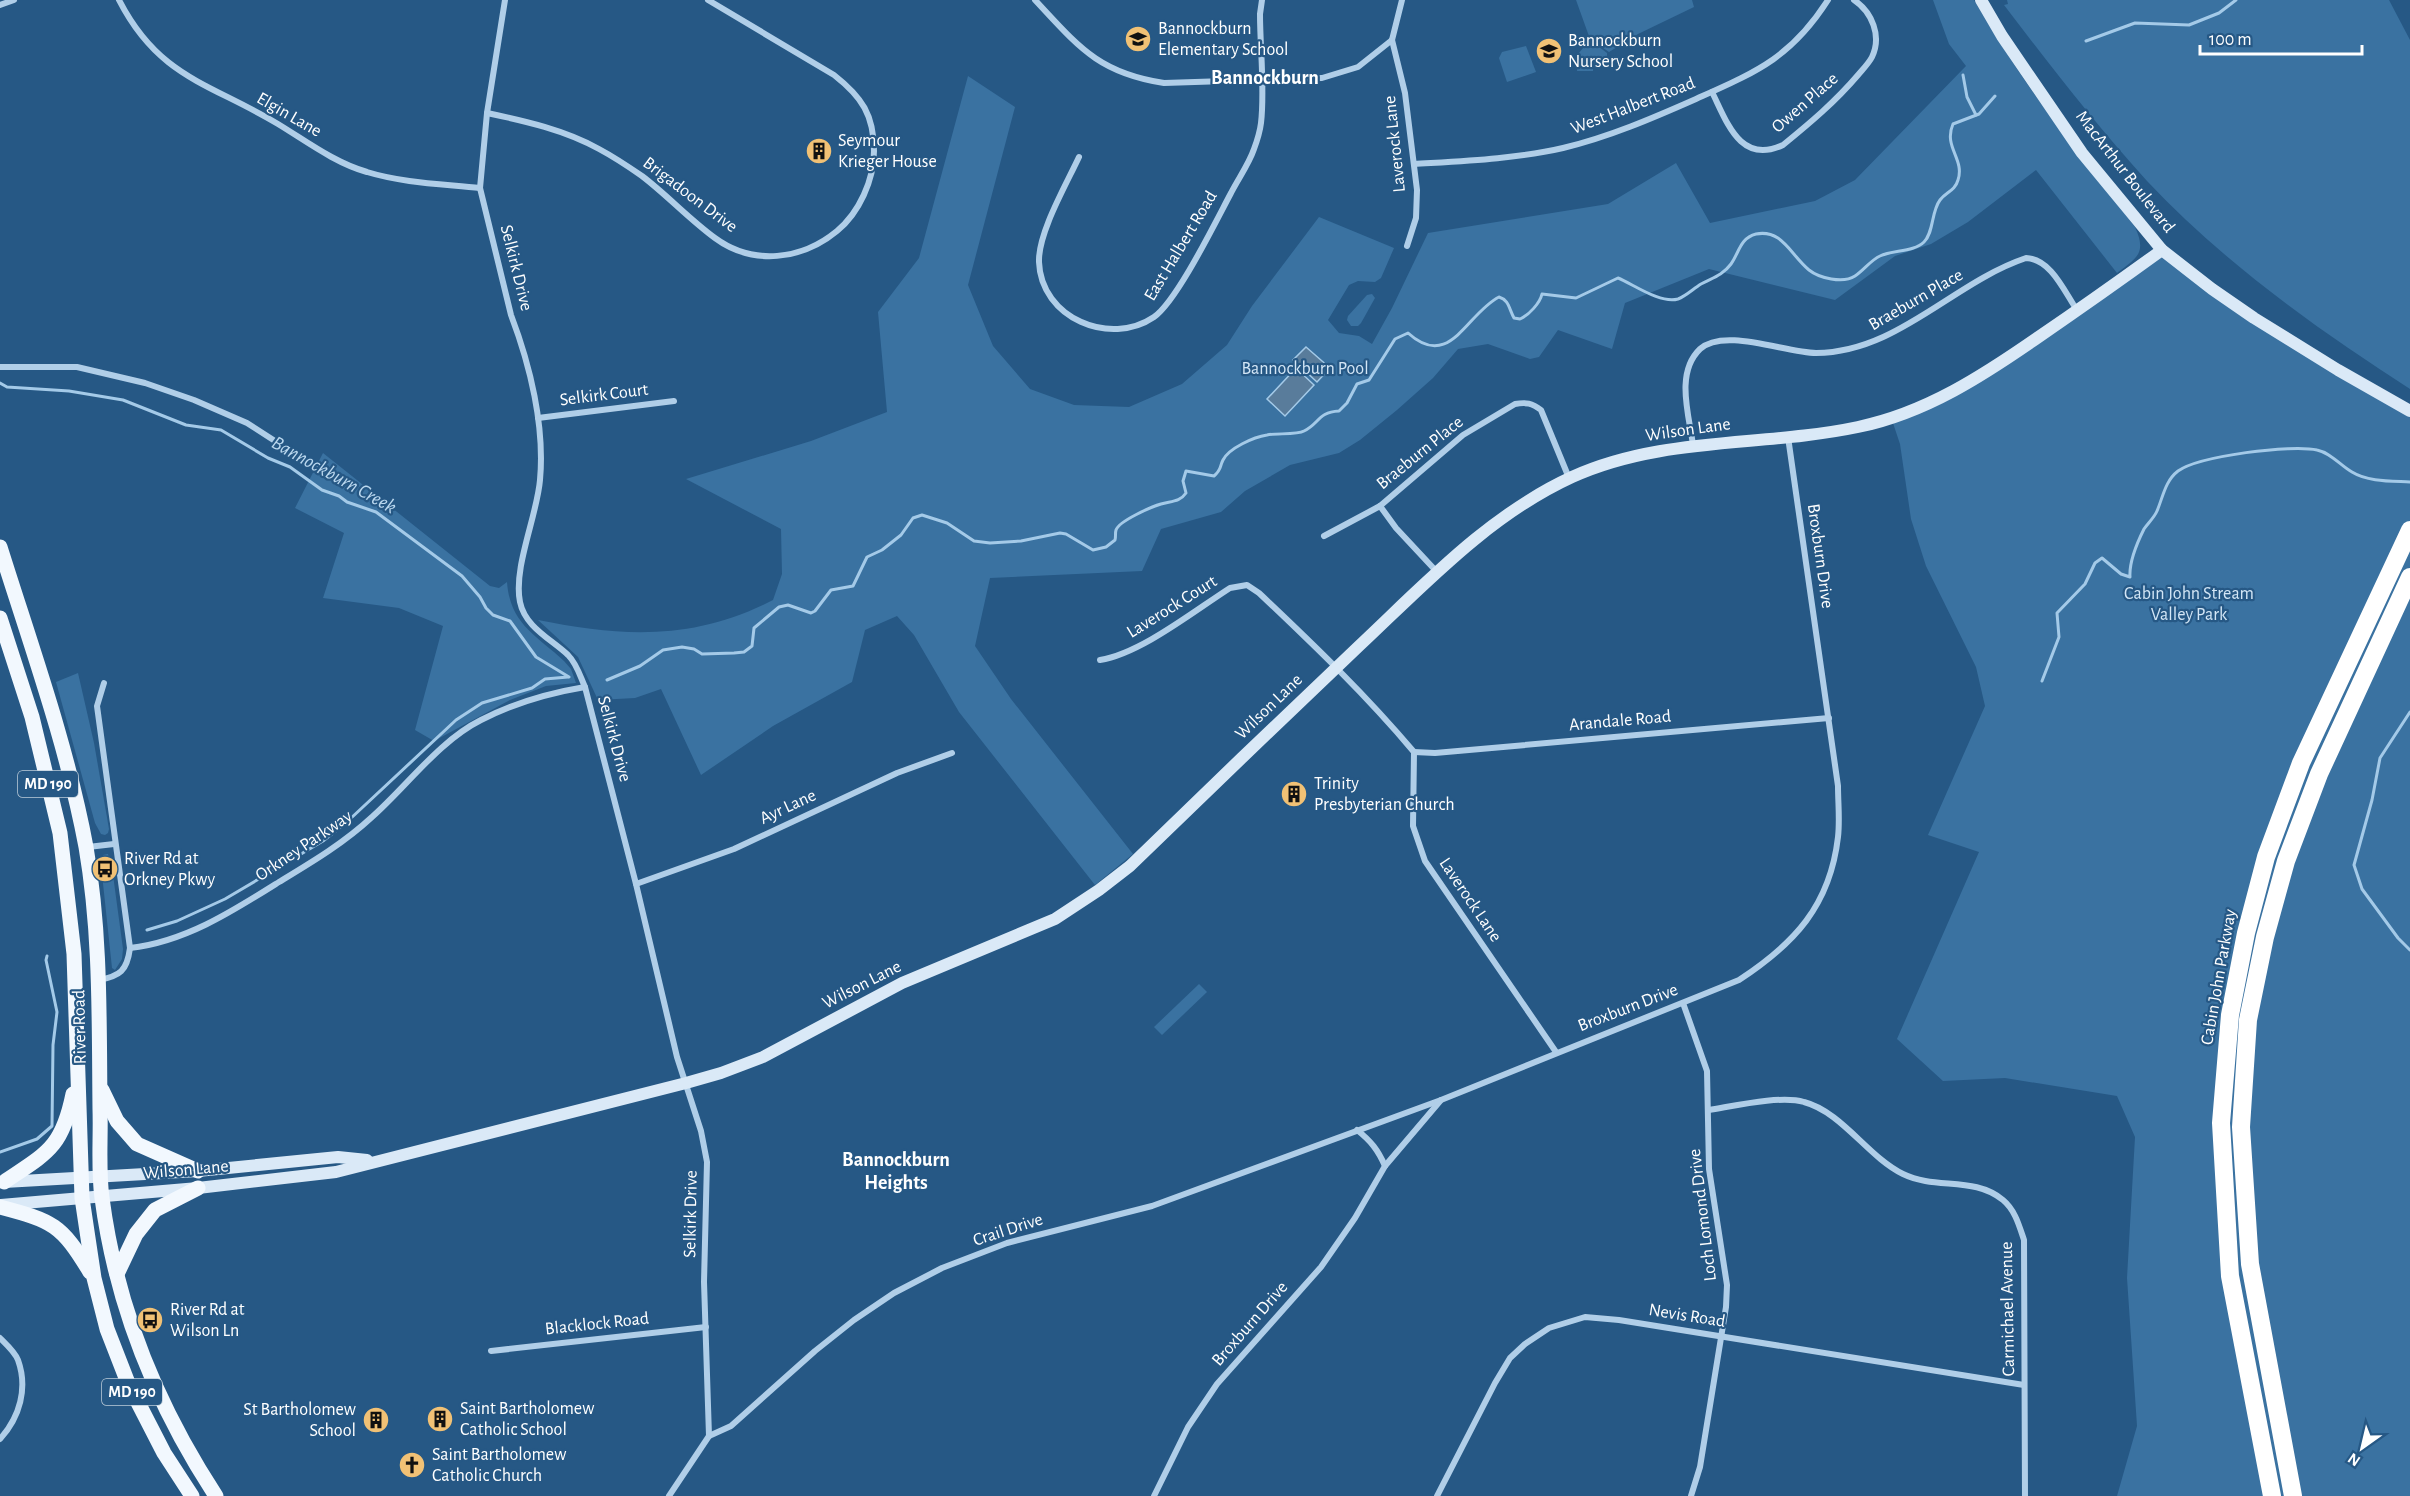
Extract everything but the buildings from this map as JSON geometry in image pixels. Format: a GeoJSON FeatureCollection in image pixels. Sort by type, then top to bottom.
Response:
{"type":"FeatureCollection","features":[{"type":"Feature","properties":{"kind":"highway","name":"Cabin John Parkway"},"geometry":{"type":"LineString","coordinates":[[2272,1496],[2230,1276],[2222,1123],[2230,1015],[2246,933],[2266,856],[2301,763],[2410,530]]}},
{"type":"Feature","properties":{"kind":"highway","name":"Cabin John Parkway"},"geometry":{"type":"LineString","coordinates":[[2293,1496],[2250,1264],[2241,1127],[2248,1020],[2265,937],[2290,850],[2319,774],[2410,577]]}},
{"type":"Feature","properties":{"kind":"main road","name":"MacArthur Boulevard"},"geometry":{"type":"LineString","coordinates":[[1981,0],[2002,36],[2082,153],[2162,250],[2229,301],[2338,370],[2410,411]]}},
{"type":"Feature","properties":{"kind":"main road","name":"Wilson Lane"},"geometry":{"type":"LineString","coordinates":[[0,1206],[198,1188],[336,1172],[686,1083],[763,1057],[902,983],[1064,913],[1099,890],[1130,866],[1437,572],[1508,513],[1534,495],[1595,467],[1625,459],[1693,445],[1817,435],[1862,427],[1930,404],[1985,374],[2162,250]]}},
{"type":"Feature","properties":{"kind":"main road","name":"River Road"},"geometry":{"type":"LineString","coordinates":[[0,547],[55,719],[86,847],[99,959],[102,1196],[117,1274],[150,1374],[174,1426],[216,1496]]}},
{"type":"Feature","properties":{"kind":"main road","name":"River Road"},"geometry":{"type":"LineString","coordinates":[[0,618],[32,717],[60,833],[74,954],[82,1198],[94,1278],[107,1329],[128,1383],[164,1453],[192,1496]]}},
{"type":"Feature","properties":{"kind":"main road"},"geometry":{"type":"LineString","coordinates":[[2,1182],[45,1154],[58,1139],[69,1111],[77,1073]]}},
{"type":"Feature","properties":{"kind":"main road"},"geometry":{"type":"LineString","coordinates":[[100,1085],[117,1121],[136,1144],[198,1171]]}},
{"type":"Feature","properties":{"kind":"main road","name":"Wilson Lane"},"geometry":{"type":"LineString","coordinates":[[2,1182],[198,1171],[338,1157],[374,1161]]}},
{"type":"Feature","properties":{"kind":"main road"},"geometry":{"type":"LineString","coordinates":[[117,1274],[136,1234],[155,1210],[198,1188]]}},
{"type":"Feature","properties":{"kind":"main road"},"geometry":{"type":"LineString","coordinates":[[0,1206],[42,1218],[57,1227],[74,1244],[94,1278]]}},
{"type":"Feature","properties":{"kind":"street"},"geometry":{"type":"LineString","coordinates":[[0,5],[14,0]]}},
{"type":"Feature","properties":{"kind":"street","name":"Elgin Lane"},"geometry":{"type":"LineString","coordinates":[[119,0],[139,34],[160,57],[182,74],[277,124],[311,146],[366,172],[429,183],[480,188]]}},
{"type":"Feature","properties":{"kind":"street","name":"Selkirk Drive"},"geometry":{"type":"LineString","coordinates":[[505,0],[487,113],[480,188],[511,315],[519,335],[538,418],[540,480],[522,565],[520,601],[531,624],[574,662],[585,687],[636,884],[677,1057],[701,1131],[707,1162],[706,1327],[710,1436]]}},
{"type":"Feature","properties":{"kind":"street","name":"Brigadoon Drive"},"geometry":{"type":"LineString","coordinates":[[487,113],[537,124],[598,148],[641,176],[717,239],[747,253],[777,257],[798,253],[821,244],[847,223],[864,196],[874,159],[874,130],[862,102],[853,90],[834,75],[708,0]]}},
{"type":"Feature","properties":{"kind":"street"},"geometry":{"type":"LineString","coordinates":[[1035,0],[1081,49],[1117,72],[1140,80],[1164,83],[1322,78],[1341,74],[1359,67],[1392,40],[1402,0]]}},
{"type":"Feature","properties":{"kind":"street","name":"East Halbert Road"},"geometry":{"type":"LineString","coordinates":[[1079,157],[1041,240],[1039,262],[1042,280],[1053,302],[1077,322],[1103,330],[1133,327],[1155,316],[1172,295],[1254,151],[1261,123],[1260,14],[1262,0]]}},
{"type":"Feature","properties":{"kind":"street","name":"West Halbert Road"},"geometry":{"type":"LineString","coordinates":[[1414,164],[1510,156],[1563,148],[1623,130],[1752,74],[1786,51],[1801,37],[1828,0]]}},
{"type":"Feature","properties":{"kind":"street","name":"Owen Place"},"geometry":{"type":"LineString","coordinates":[[1712,92],[1734,137],[1761,150],[1783,145],[1840,96],[1871,59],[1876,38],[1872,20],[1863,6],[1854,0]]}},
{"type":"Feature","properties":{"kind":"street","name":"Laverock Lane"},"geometry":{"type":"LineString","coordinates":[[1392,40],[1404,85],[1417,190],[1416,218],[1407,246]]}},
{"type":"Feature","properties":{"kind":"street","name":"Braeburn Place"},"geometry":{"type":"LineString","coordinates":[[1693,445],[1685,378],[1689,362],[1702,347],[1723,341],[1738,340],[1813,353],[1836,352],[1869,344],[1891,335],[1966,289],[2026,258],[2035,258],[2049,269],[2077,310]]}},
{"type":"Feature","properties":{"kind":"street"},"geometry":{"type":"LineString","coordinates":[[0,367],[77,367],[145,383],[194,400],[247,423],[323,472]]}},
{"type":"Feature","properties":{"kind":"street","name":"Selkirk Court"},"geometry":{"type":"LineString","coordinates":[[538,418],[674,401]]}},
{"type":"Feature","properties":{"kind":"street","name":"Braeburn Place"},"geometry":{"type":"LineString","coordinates":[[1380,506],[1462,435],[1515,404],[1525,402],[1534,404],[1541,410],[1569,478]]}},
{"type":"Feature","properties":{"kind":"street","name":"Broxburn Drive"},"geometry":{"type":"LineString","coordinates":[[1155,1496],[1188,1426],[1217,1384],[1321,1267],[1355,1218],[1385,1166],[1441,1100],[1739,980],[1772,958],[1798,933],[1818,901],[1834,861],[1839,835],[1838,786],[1788,437]]}},
{"type":"Feature","properties":{"kind":"street"},"geometry":{"type":"LineString","coordinates":[[1324,536],[1380,506],[1396,528],[1437,572]]}},
{"type":"Feature","properties":{"kind":"street","name":"Laverock Court"},"geometry":{"type":"LineString","coordinates":[[1100,660],[1114,658],[1133,650],[1230,588],[1247,585],[1259,593],[1337,668]]}},
{"type":"Feature","properties":{"kind":"street"},"geometry":{"type":"LineString","coordinates":[[1337,668],[1414,752]]}},
{"type":"Feature","properties":{"kind":"street"},"geometry":{"type":"LineString","coordinates":[[99,980],[115,977],[121,972],[126,965],[130,948],[114,844],[97,706],[104,682]]}},
{"type":"Feature","properties":{"kind":"street","name":"Orkney Parkway"},"geometry":{"type":"LineString","coordinates":[[130,948],[146,947],[205,926],[332,850],[373,817],[437,753],[479,721],[549,693],[585,687]]}},
{"type":"Feature","properties":{"kind":"street","name":"Arandale Road"},"geometry":{"type":"LineString","coordinates":[[1414,752],[1435,753],[1829,718]]}},
{"type":"Feature","properties":{"kind":"street","name":"Laverock Lane"},"geometry":{"type":"LineString","coordinates":[[1414,752],[1413,826],[1425,861],[1556,1052]]}},
{"type":"Feature","properties":{"kind":"street","name":"Ayr Lane"},"geometry":{"type":"LineString","coordinates":[[636,884],[734,849],[897,773],[952,753]]}},
{"type":"Feature","properties":{"kind":"street"},"geometry":{"type":"LineString","coordinates":[[86,847],[114,844]]}},
{"type":"Feature","properties":{"kind":"street","name":"Loch Lomond Drive"},"geometry":{"type":"LineString","coordinates":[[1683,1003],[1707,1071],[1709,1169],[1727,1285],[1726,1307],[1700,1467],[1691,1496]]}},
{"type":"Feature","properties":{"kind":"street","name":"Carmichael Avenue"},"geometry":{"type":"LineString","coordinates":[[1709,1110],[1791,1099],[1806,1102],[1826,1112],[1889,1165],[1904,1174],[1929,1182],[1979,1186],[2004,1200],[2017,1218],[2024,1240],[2025,1496]]}},
{"type":"Feature","properties":{"kind":"street","name":"Crail Drive"},"geometry":{"type":"LineString","coordinates":[[710,1436],[731,1426],[815,1351],[854,1320],[894,1293],[942,1268],[1007,1243],[1152,1206],[1441,1100]]}},
{"type":"Feature","properties":{"kind":"street"},"geometry":{"type":"LineString","coordinates":[[1357,1130],[1378,1150],[1385,1166]]}},
{"type":"Feature","properties":{"kind":"street","name":"Nevis Road"},"geometry":{"type":"LineString","coordinates":[[1437,1496],[1510,1358],[1525,1344],[1549,1328],[1585,1317],[1619,1320],[2024,1385]]}},
{"type":"Feature","properties":{"kind":"street","name":"Blacklock Road"},"geometry":{"type":"LineString","coordinates":[[491,1350],[706,1327]]}},
{"type":"Feature","properties":{"kind":"street"},"geometry":{"type":"LineString","coordinates":[[0,1338],[18,1358],[22,1382],[19,1412],[0,1439]]}},
{"type":"Feature","properties":{"kind":"street"},"geometry":{"type":"LineString","coordinates":[[669,1496],[710,1436]]}},
{"type":"Feature","properties":{"kind":"green space"},"geometry":{"type":"Polygon","coordinates":[[[1576,0],[1692,0],[1694,7],[1638,34],[1609,52],[1590,39],[1576,0]]]}},
{"type":"Feature","properties":{"kind":"green space","name":"Bannockburn Pool"},"geometry":{"type":"Polygon","coordinates":[[[1933,0],[1974,0],[2030,88],[2135,227],[2140,249],[2135,259],[2117,273],[2036,170],[1968,222],[1931,244],[1895,256],[1835,300],[1709,269],[1625,303],[1612,349],[1558,330],[1539,357],[1530,359],[1488,344],[1458,349],[1433,378],[1397,410],[1360,440],[1339,453],[1290,465],[1245,491],[1221,512],[1161,529],[1142,571],[990,578],[975,646],[1011,699],[1133,854],[1095,885],[959,712],[914,635],[897,616],[865,630],[852,682],[773,726],[701,775],[661,689],[635,698],[598,700],[578,657],[538,620],[599,630],[657,632],[715,623],[773,600],[782,574],[781,529],[686,479],[811,441],[887,412],[878,312],[919,258],[968,76],[1015,107],[968,285],[993,346],[1030,389],[1074,405],[1129,407],[1182,384],[1227,345],[1252,306],[1319,217],[1394,248],[1381,278],[1375,282],[1358,281],[1349,285],[1328,320],[1339,333],[1359,336],[1372,344],[1428,233],[1608,204],[1676,163],[1710,223],[1815,201],[1855,180],[1966,66],[1949,44],[1933,0]]]}},
{"type":"Feature","properties":{"kind":"green space"},"geometry":{"type":"Polygon","coordinates":[[[2007,0],[2389,0],[2410,40],[2410,389],[2340,343],[2272,293],[2176,211],[2128,160],[2073,94],[2004,5],[2008,4],[2007,0]]]}},
{"type":"Feature","properties":{"kind":"green space"},"geometry":{"type":"Polygon","coordinates":[[[1590,40],[1607,53],[1607,63],[1593,66],[1593,71],[1577,71],[1578,54],[1590,40]]]}},
{"type":"Feature","properties":{"kind":"green space"},"geometry":{"type":"Polygon","coordinates":[[[1526,46],[1536,72],[1507,82],[1499,58],[1502,52],[1526,46]]]}},
{"type":"Feature","properties":{"kind":"green space","name":"Cabin John Stream Valley Park"},"geometry":{"type":"Polygon","coordinates":[[[2162,250],[2212,289],[2410,413],[2410,1496],[2117,1496],[2137,1426],[2127,1278],[2135,1137],[2117,1096],[2005,1078],[1943,1081],[1897,1039],[1979,852],[1928,835],[1985,706],[1976,667],[1926,566],[1911,519],[1900,444],[1891,417],[1930,404],[2162,250]]]}},
{"type":"Feature","properties":{"kind":"green space"},"geometry":{"type":"Polygon","coordinates":[[[1372,294],[1375,298],[1361,323],[1358,326],[1351,326],[1347,320],[1348,316],[1367,295],[1372,294]]]}},
{"type":"Feature","properties":{"kind":"green space"},"geometry":{"type":"Polygon","coordinates":[[[323,453],[490,586],[499,588],[507,582],[509,596],[519,619],[534,636],[564,661],[571,669],[576,683],[546,686],[510,700],[434,741],[415,730],[443,626],[399,608],[323,598],[344,533],[295,508],[323,453]]]}},
{"type":"Feature","properties":{"kind":"green space"},"geometry":{"type":"Polygon","coordinates":[[[78,673],[94,743],[109,829],[105,835],[101,834],[95,823],[56,682],[78,673]]]}},
{"type":"Feature","properties":{"kind":"green space"},"geometry":{"type":"Polygon","coordinates":[[[108,854],[123,949],[122,959],[115,970],[112,968],[102,874],[106,873],[103,855],[108,854]]]}},
{"type":"Feature","properties":{"kind":"green space"},"geometry":{"type":"Polygon","coordinates":[[[1199,984],[1207,992],[1162,1035],[1154,1027],[1199,984]]]}},
{"type":"Feature","properties":{"kind":"shaded area"},"geometry":{"type":"Polygon","coordinates":[[[1306,347],[1330,368],[1317,382],[1293,360],[1306,347]]]}},
{"type":"Feature","properties":{"kind":"shaded area"},"geometry":{"type":"Polygon","coordinates":[[[1296,368],[1314,385],[1285,416],[1267,399],[1296,368]]]}},
{"type":"Feature","properties":{"kind":"waterway","name":"Bannockburn Creek"},"geometry":{"type":"LineString","coordinates":[[2086,41],[2135,23],[2189,25],[2219,13],[2236,0]]}},
{"type":"Feature","properties":{"kind":"waterway"},"geometry":{"type":"LineString","coordinates":[[1963,75],[1967,97],[1976,115]]}},
{"type":"Feature","properties":{"kind":"waterway","name":"Bannockburn Creek"},"geometry":{"type":"LineString","coordinates":[[607,680],[640,666],[663,650],[682,647],[694,649],[702,654],[744,652],[752,646],[754,628],[779,607],[788,605],[811,613],[815,611],[831,590],[853,586],[867,557],[882,550],[901,535],[913,518],[922,515],[947,523],[974,541],[990,543],[1021,541],[1060,533],[1066,534],[1093,550],[1106,547],[1115,540],[1118,526],[1150,508],[1184,496],[1186,493],[1183,481],[1186,471],[1214,476],[1226,456],[1242,444],[1267,435],[1304,431],[1323,416],[1339,411],[1347,403],[1357,384],[1369,380],[1395,339],[1408,333],[1423,343],[1435,346],[1447,343],[1457,336],[1487,305],[1499,297],[1507,303],[1514,318],[1520,319],[1534,308],[1542,294],[1576,298],[1618,278],[1663,299],[1678,299],[1724,271],[1731,264],[1746,239],[1765,233],[1779,239],[1813,273],[1825,278],[1844,280],[1855,276],[1880,256],[1915,248],[1924,242],[1937,205],[1942,197],[1955,187],[1958,180],[1959,166],[1951,140],[1953,124],[1979,114],[1995,96]]}},
{"type":"Feature","properties":{"kind":"waterway","name":"Bannockburn Creek"},"geometry":{"type":"LineString","coordinates":[[0,383],[7,387],[69,391],[123,400],[186,425],[221,430],[268,458],[290,467],[322,490],[376,512],[462,576],[493,615],[510,621],[536,657],[569,677]]}},
{"type":"Feature","properties":{"kind":"waterway"},"geometry":{"type":"LineString","coordinates":[[2042,681],[2059,637],[2057,613],[2085,584],[2095,563],[2102,558],[2121,574],[2130,577],[2132,559],[2141,534],[2156,514],[2167,484],[2178,471],[2225,456],[2268,450],[2305,449],[2327,454],[2352,472],[2365,478],[2410,482]]}},
{"type":"Feature","properties":{"kind":"waterway"},"geometry":{"type":"LineString","coordinates":[[147,930],[177,921],[225,899],[323,841],[349,820],[456,720],[482,703],[532,688],[545,679],[568,677]]}},
{"type":"Feature","properties":{"kind":"waterway"},"geometry":{"type":"LineString","coordinates":[[2410,712],[2380,758],[2372,800],[2354,865],[2362,889],[2398,938],[2410,950]]}},
{"type":"Feature","properties":{"kind":"waterway"},"geometry":{"type":"LineString","coordinates":[[0,1152],[37,1139],[52,1126],[53,1045],[57,1012],[47,956]]}},
{"type":"Feature","properties":{"kind":"place","name":"Bannockburn Elementary School"},"geometry":{"type":"Point","coordinates":[1138,39]}},
{"type":"Feature","properties":{"kind":"place","name":"Bannockburn Nursery School"},"geometry":{"type":"Point","coordinates":[1549,51]}},
{"type":"Feature","properties":{"kind":"place","name":"Seymour Krieger House"},"geometry":{"type":"Point","coordinates":[819,151]}},
{"type":"Feature","properties":{"kind":"place","name":"Trinity Presbyterian Church"},"geometry":{"type":"Point","coordinates":[1294,794]}},
{"type":"Feature","properties":{"kind":"place","name":"River Rd at Orkney Pkwy"},"geometry":{"type":"Point","coordinates":[105,869]}},
{"type":"Feature","properties":{"kind":"place","name":"River Rd at Wilson Ln"},"geometry":{"type":"Point","coordinates":[150,1320]}},
{"type":"Feature","properties":{"kind":"place","name":"Saint Bartholomew Catholic School"},"geometry":{"type":"Point","coordinates":[440,1419]}},
{"type":"Feature","properties":{"kind":"place","name":"St Bartholomew School"},"geometry":{"type":"Point","coordinates":[376,1420]}},
{"type":"Feature","properties":{"kind":"place","name":"Saint Bartholomew Catholic Church"},"geometry":{"type":"Point","coordinates":[412,1465]}},
{"type":"Feature","properties":{"kind":"district","name":"Bannockburn"},"geometry":{"type":"Point","coordinates":[1265,78]}},
{"type":"Feature","properties":{"kind":"district","name":"Bannockburn Heights"},"geometry":{"type":"Point","coordinates":[896,1172]}}]}
